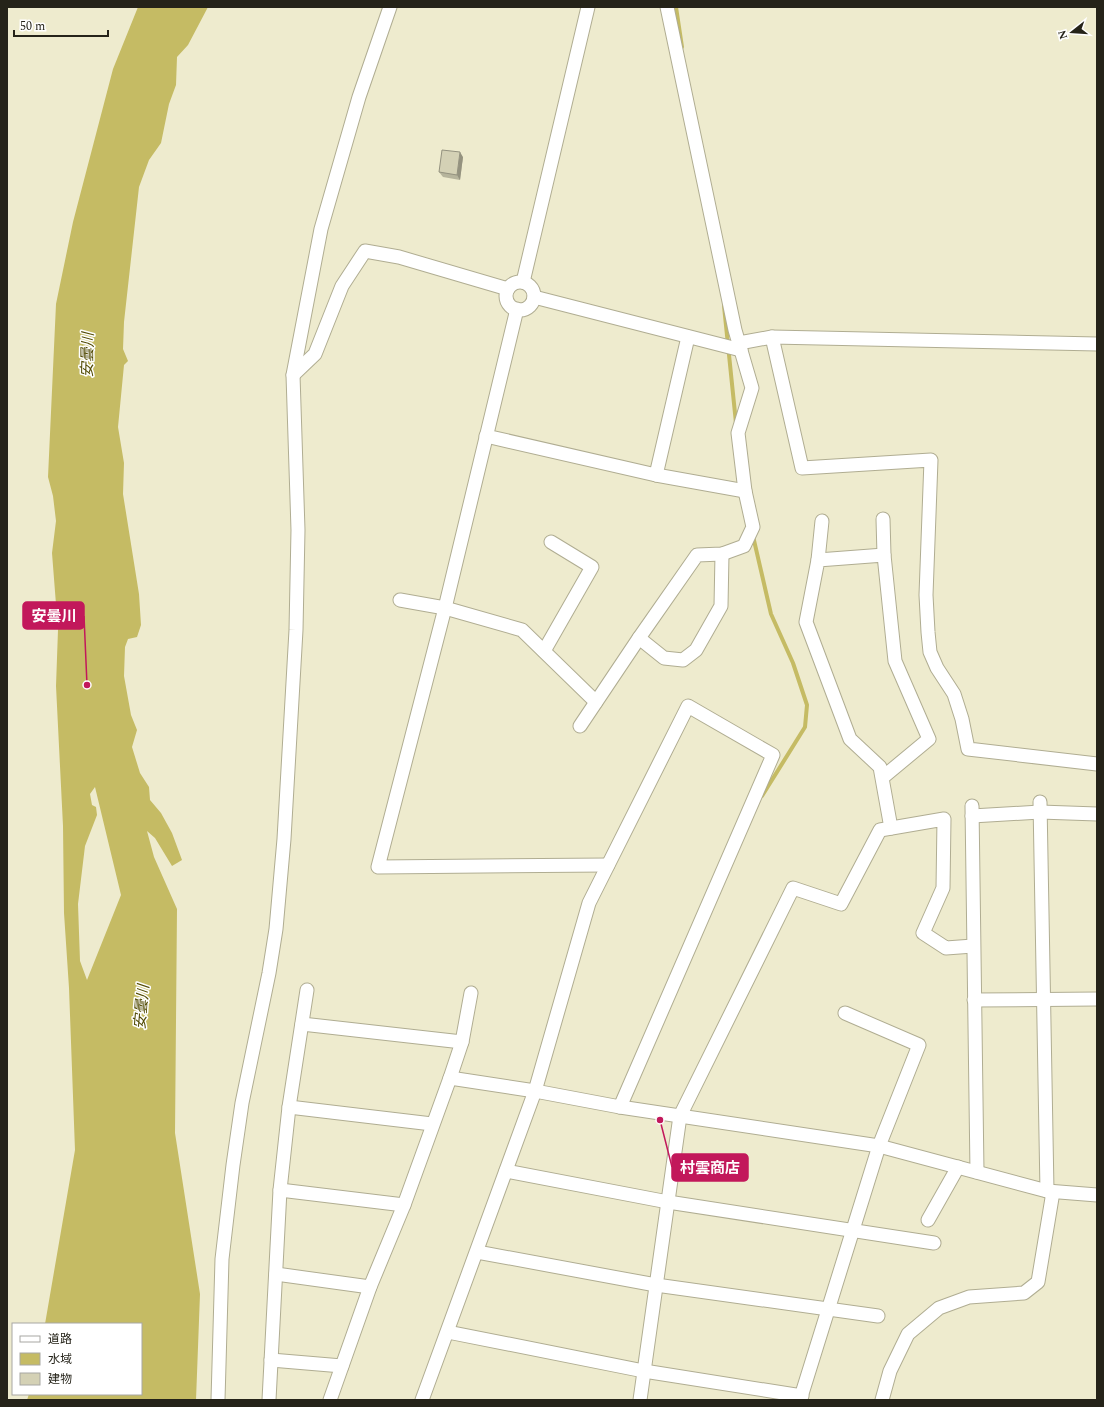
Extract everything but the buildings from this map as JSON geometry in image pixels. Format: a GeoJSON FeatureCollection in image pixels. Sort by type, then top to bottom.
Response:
{"type":"FeatureCollection","features":[{"type":"Feature","properties":{"kind":"street"},"geometry":{"type":"LineString","coordinates":[[218,1400],[222,1258],[232,1165],[242,1103],[269,973],[276,929],[284,839],[296,630],[298,530],[293,375],[321,229],[359,97],[390,7]]}},
{"type":"Feature","properties":{"kind":"street"},"geometry":{"type":"LineString","coordinates":[[524,282],[588,7]]}},
{"type":"Feature","properties":{"kind":"street"},"geometry":{"type":"LineString","coordinates":[[580,726],[697,555],[722,554],[744,546],[752,528],[745,491],[738,433],[752,388],[740,347],[667,7]]}},
{"type":"Feature","properties":{"kind":"street"},"geometry":{"type":"LineString","coordinates":[[293,375],[315,354],[342,286],[365,251],[399,257],[508,289]]}},
{"type":"Feature","properties":{"kind":"street"},"geometry":{"type":"LineString","coordinates":[[514,282],[524,282],[533,289],[534,297],[530,306],[517,309],[507,301],[506,297],[508,289],[514,282]]}},
{"type":"Feature","properties":{"kind":"street"},"geometry":{"type":"LineString","coordinates":[[534,297],[688,337],[740,347],[772,337],[1097,344]]}},
{"type":"Feature","properties":{"kind":"street"},"geometry":{"type":"LineString","coordinates":[[517,309],[445,608],[378,867],[608,865]]}},
{"type":"Feature","properties":{"kind":"street"},"geometry":{"type":"LineString","coordinates":[[656,475],[688,337]]}},
{"type":"Feature","properties":{"kind":"street"},"geometry":{"type":"LineString","coordinates":[[772,337],[802,468],[930,460],[926,595],[930,652],[937,668],[956,700],[962,719],[968,749],[1097,764]]}},
{"type":"Feature","properties":{"kind":"street"},"geometry":{"type":"LineString","coordinates":[[486,436],[656,475],[745,491]]}},
{"type":"Feature","properties":{"kind":"street"},"geometry":{"type":"LineString","coordinates":[[882,778],[929,739],[895,661],[884,555],[883,519]]}},
{"type":"Feature","properties":{"kind":"street"},"geometry":{"type":"LineString","coordinates":[[822,521],[818,560],[806,622],[850,738],[880,767],[890,828]]}},
{"type":"Feature","properties":{"kind":"street"},"geometry":{"type":"LineString","coordinates":[[544,651],[592,567],[551,542]]}},
{"type":"Feature","properties":{"kind":"street"},"geometry":{"type":"LineString","coordinates":[[639,638],[664,658],[682,660],[696,650],[721,606],[722,554]]}},
{"type":"Feature","properties":{"kind":"street"},"geometry":{"type":"LineString","coordinates":[[818,560],[884,555]]}},
{"type":"Feature","properties":{"kind":"street"},"geometry":{"type":"LineString","coordinates":[[400,600],[445,608],[522,630],[596,702]]}},
{"type":"Feature","properties":{"kind":"street"},"geometry":{"type":"LineString","coordinates":[[422,1400],[535,1091],[589,903],[688,706],[773,755],[620,1107]]}},
{"type":"Feature","properties":{"kind":"street"},"geometry":{"type":"LineString","coordinates":[[882,1400],[890,1371],[908,1334],[939,1308],[969,1297],[1024,1293],[1038,1282],[1050,1191],[1043,999],[1040,807]]}},
{"type":"Feature","properties":{"kind":"street"},"geometry":{"type":"LineString","coordinates":[[977,1172],[972,811],[1040,807],[1097,814]]}},
{"type":"Feature","properties":{"kind":"street"},"geometry":{"type":"LineString","coordinates":[[640,1400],[680,1116],[793,888],[841,904],[880,830],[944,819],[943,888],[923,933],[946,948],[973,946]]}},
{"type":"Feature","properties":{"kind":"street"},"geometry":{"type":"LineString","coordinates":[[269,1400],[280,1190],[289,1107],[307,990]]}},
{"type":"Feature","properties":{"kind":"street"},"geometry":{"type":"LineString","coordinates":[[330,1400],[370,1287],[404,1205],[432,1124],[450,1078],[462,1042],[471,993]]}},
{"type":"Feature","properties":{"kind":"street"},"geometry":{"type":"LineString","coordinates":[[974,1000],[1097,999]]}},
{"type":"Feature","properties":{"kind":"street"},"geometry":{"type":"LineString","coordinates":[[448,1332],[644,1372],[801,1398],[879,1146],[919,1045],[845,1013]]}},
{"type":"Feature","properties":{"kind":"street"},"geometry":{"type":"LineString","coordinates":[[302,1024],[462,1042]]}},
{"type":"Feature","properties":{"kind":"street"},"geometry":{"type":"LineString","coordinates":[[450,1078],[535,1091],[620,1107],[879,1146],[1050,1191],[1097,1195]]}},
{"type":"Feature","properties":{"kind":"street"},"geometry":{"type":"LineString","coordinates":[[289,1107],[432,1124]]}},
{"type":"Feature","properties":{"kind":"street"},"geometry":{"type":"LineString","coordinates":[[928,1220],[958,1167]]}},
{"type":"Feature","properties":{"kind":"street"},"geometry":{"type":"LineString","coordinates":[[506,1171],[668,1202],[934,1243]]}},
{"type":"Feature","properties":{"kind":"street"},"geometry":{"type":"LineString","coordinates":[[280,1190],[404,1205]]}},
{"type":"Feature","properties":{"kind":"street"},"geometry":{"type":"LineString","coordinates":[[477,1252],[656,1285],[878,1316]]}},
{"type":"Feature","properties":{"kind":"street"},"geometry":{"type":"LineString","coordinates":[[276,1274],[370,1287]]}},
{"type":"Feature","properties":{"kind":"street"},"geometry":{"type":"LineString","coordinates":[[271,1360],[342,1366]]}},
{"type":"Feature","properties":{"kind":"water"},"geometry":{"type":"Polygon","coordinates":[[[138,7],[208,7],[188,45],[177,57],[176,85],[169,104],[161,143],[149,160],[139,187],[124,322],[123,349],[128,361],[124,365],[118,427],[124,463],[123,494],[139,594],[141,625],[137,637],[128,639],[125,647],[124,676],[131,715],[137,730],[132,747],[140,773],[149,787],[150,800],[161,813],[172,833],[182,860],[172,866],[155,838],[147,831],[154,857],[177,909],[175,1133],[200,1294],[196,1400],[27,1400],[29,1395],[142,1395],[142,1323],[45,1323],[75,1150],[69,988],[64,913],[63,826],[56,686],[58,630],[52,553],[56,521],[53,496],[48,477],[56,304],[73,222],[113,69],[138,7]],[[95,787],[90,794],[92,805],[96,807],[97,815],[85,846],[78,904],[80,961],[87,980],[121,895],[95,787]]]}},
{"type":"Feature","properties":{"kind":"waterway"},"geometry":{"type":"LineString","coordinates":[[676,7],[682,47]]}},
{"type":"Feature","properties":{"kind":"waterway"},"geometry":{"type":"LineString","coordinates":[[724,306],[736,423]]}},
{"type":"Feature","properties":{"kind":"waterway"},"geometry":{"type":"LineString","coordinates":[[753,536],[771,614],[793,663],[807,705],[805,727],[762,796]]}},
{"type":"Feature","properties":{"kind":"place","name":"安曇川"},"geometry":{"type":"Point","coordinates":[87,685]}},
{"type":"Feature","properties":{"kind":"place","name":"村雲商店"},"geometry":{"type":"Point","coordinates":[660,1120]}}]}
